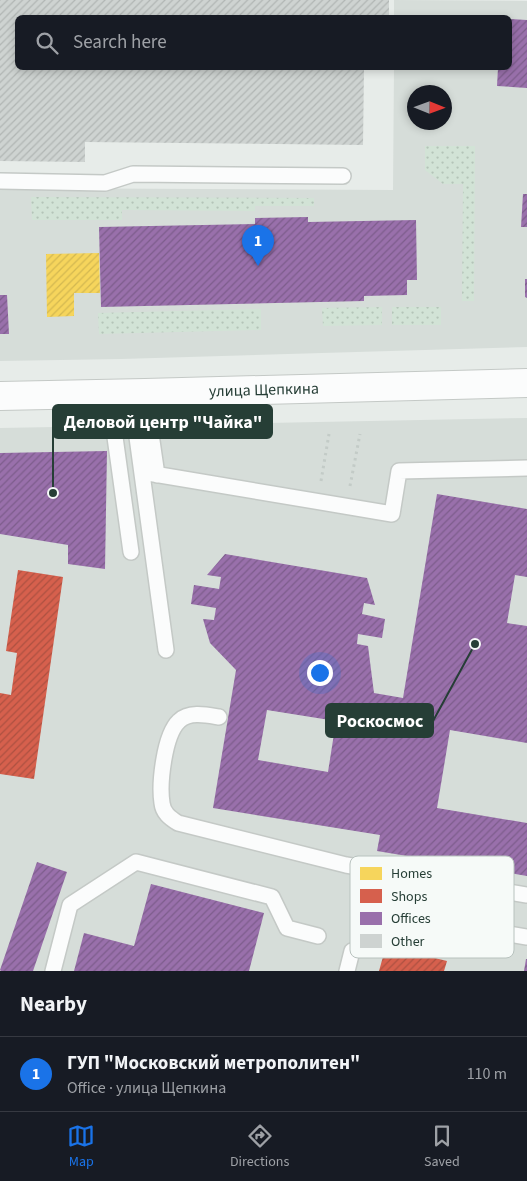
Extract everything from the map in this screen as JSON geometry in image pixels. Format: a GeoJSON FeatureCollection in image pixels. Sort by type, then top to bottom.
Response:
{"type":"FeatureCollection","features":[{"type":"Feature","properties":{"kind":"street","name":"улица Щепкина"},"geometry":{"type":"LineString","coordinates":[[0,396],[527,383]]}},
{"type":"Feature","properties":{"kind":"lane"},"geometry":{"type":"LineString","coordinates":[[0,181],[105,183],[133,174],[343,176]]}},
{"type":"Feature","properties":{"kind":"lane"},"geometry":{"type":"LineString","coordinates":[[128,393],[149,473],[166,650]]}},
{"type":"Feature","properties":{"kind":"lane"},"geometry":{"type":"LineString","coordinates":[[128,393],[131,552]]}},
{"type":"Feature","properties":{"kind":"lane"},"geometry":{"type":"LineString","coordinates":[[149,473],[392,514],[399,471],[527,468]]}},
{"type":"Feature","properties":{"kind":"lane"},"geometry":{"type":"LineString","coordinates":[[219,717],[191,715],[179,720],[170,735],[165,752],[162,785],[162,804],[167,816],[178,823],[350,866]]}},
{"type":"Feature","properties":{"kind":"lane"},"geometry":{"type":"LineString","coordinates":[[53,971],[70,905],[136,862],[272,897],[286,928],[318,936]]}},
{"type":"Feature","properties":{"kind":"lane"},"geometry":{"type":"LineString","coordinates":[[514,893],[527,895]]}},
{"type":"Feature","properties":{"kind":"lane"},"geometry":{"type":"LineString","coordinates":[[514,935],[527,937]]}},
{"type":"Feature","properties":{"kind":"lane"},"geometry":{"type":"LineString","coordinates":[[347,971],[350,958]]}},
{"type":"Feature","properties":{"kind":"path"},"geometry":{"type":"LineString","coordinates":[[320,488],[329,434]]}},
{"type":"Feature","properties":{"kind":"path"},"geometry":{"type":"LineString","coordinates":[[349,493],[360,434]]}},
{"type":"Feature","properties":{"kind":"shaded area"},"geometry":{"type":"Polygon","coordinates":[[[394,0],[527,1],[527,347],[0,361],[0,188],[393,190],[394,70],[512,70],[512,15],[394,15],[394,0]]]}},
{"type":"Feature","properties":{"kind":"shaded area"},"geometry":{"type":"Polygon","coordinates":[[[527,418],[527,971],[0,971],[0,428],[527,418]]]}},
{"type":"Feature","properties":{"kind":"green space"},"geometry":{"type":"Polygon","coordinates":[[[425,146],[475,146],[474,301],[462,301],[463,184],[443,184],[425,170],[425,146]]]}},
{"type":"Feature","properties":{"kind":"green space"},"geometry":{"type":"Polygon","coordinates":[[[31,197],[314,198],[314,206],[255,206],[255,211],[122,210],[122,220],[32,220],[31,197]]]}},
{"type":"Feature","properties":{"kind":"green space"},"geometry":{"type":"Polygon","coordinates":[[[382,307],[382,325],[323,326],[322,308],[382,307]]]}},
{"type":"Feature","properties":{"kind":"green space"},"geometry":{"type":"Polygon","coordinates":[[[392,307],[441,307],[441,325],[392,325],[392,307]]]}},
{"type":"Feature","properties":{"kind":"green space"},"geometry":{"type":"Polygon","coordinates":[[[261,309],[261,330],[99,334],[98,313],[261,309]]]}},
{"type":"Feature","properties":{"kind":"building: Homes"},"geometry":{"type":"Polygon","coordinates":[[[99,253],[100,293],[74,293],[74,316],[47,317],[46,254],[99,253]]]}},
{"type":"Feature","properties":{"kind":"building: Shops"},"geometry":{"type":"Polygon","coordinates":[[[18,570],[63,577],[34,779],[0,774],[0,693],[11,695],[17,653],[6,651],[18,570]]]}},
{"type":"Feature","properties":{"kind":"building: Shops"},"geometry":{"type":"Polygon","coordinates":[[[383,958],[435,958],[447,961],[444,971],[379,971],[383,958]]]}},
{"type":"Feature","properties":{"kind":"building: Offices"},"geometry":{"type":"Polygon","coordinates":[[[512,19],[527,20],[527,88],[497,86],[498,70],[512,70],[512,19]]]}},
{"type":"Feature","properties":{"kind":"building: Offices"},"geometry":{"type":"Polygon","coordinates":[[[523,194],[527,194],[527,227],[521,227],[523,194]]]}},
{"type":"Feature","properties":{"kind":"building: Offices"},"geometry":{"type":"Polygon","coordinates":[[[308,217],[308,222],[416,220],[417,280],[407,280],[407,295],[364,296],[364,301],[101,307],[99,227],[255,224],[255,218],[308,217]]]}},
{"type":"Feature","properties":{"kind":"building: Offices"},"geometry":{"type":"Polygon","coordinates":[[[525,279],[527,279],[527,298],[525,297],[525,279]]]}},
{"type":"Feature","properties":{"kind":"building: Offices"},"geometry":{"type":"Polygon","coordinates":[[[0,295],[7,295],[9,334],[0,334],[0,295]]]}},
{"type":"Feature","properties":{"kind":"building: Offices"},"geometry":{"type":"Polygon","coordinates":[[[107,451],[105,569],[68,564],[68,545],[0,534],[0,453],[107,451]]]}},
{"type":"Feature","properties":{"kind":"building: Offices"},"geometry":{"type":"Polygon","coordinates":[[[437,494],[527,509],[527,577],[515,575],[507,623],[527,626],[527,743],[450,730],[437,808],[527,823],[527,876],[514,874],[514,856],[407,856],[377,851],[380,835],[213,808],[236,670],[210,643],[203,619],[214,620],[216,608],[191,604],[194,585],[219,589],[221,577],[207,575],[225,554],[367,578],[375,605],[364,603],[362,614],[385,619],[382,638],[358,634],[357,644],[368,646],[374,693],[403,698],[437,494]],[[267,710],[258,760],[328,772],[336,721],[267,710]]]}},
{"type":"Feature","properties":{"kind":"building: Offices"},"geometry":{"type":"Polygon","coordinates":[[[37,862],[67,872],[33,971],[1,971],[0,970],[37,862]]]}},
{"type":"Feature","properties":{"kind":"building: Offices"},"geometry":{"type":"Polygon","coordinates":[[[151,884],[264,913],[249,971],[74,971],[84,933],[134,946],[151,884]]]}},
{"type":"Feature","properties":{"kind":"building: Offices"},"geometry":{"type":"Polygon","coordinates":[[[526,959],[527,971],[524,971],[526,959]]]}},
{"type":"Feature","properties":{"kind":"building: Other"},"geometry":{"type":"Polygon","coordinates":[[[0,0],[389,0],[389,15],[15,15],[15,70],[364,70],[363,145],[85,142],[85,162],[0,161],[0,0]]]}},
{"type":"Feature","properties":{"kind":"place","name":"ГУП \"Московский метрополитен\""},"geometry":{"type":"Point","coordinates":[258,266]}},
{"type":"Feature","properties":{"kind":"place","name":"Деловой центр \"Чайка\""},"geometry":{"type":"Point","coordinates":[53,493]}},
{"type":"Feature","properties":{"kind":"place","name":"Роскосмос"},"geometry":{"type":"Point","coordinates":[475,644]}}]}
